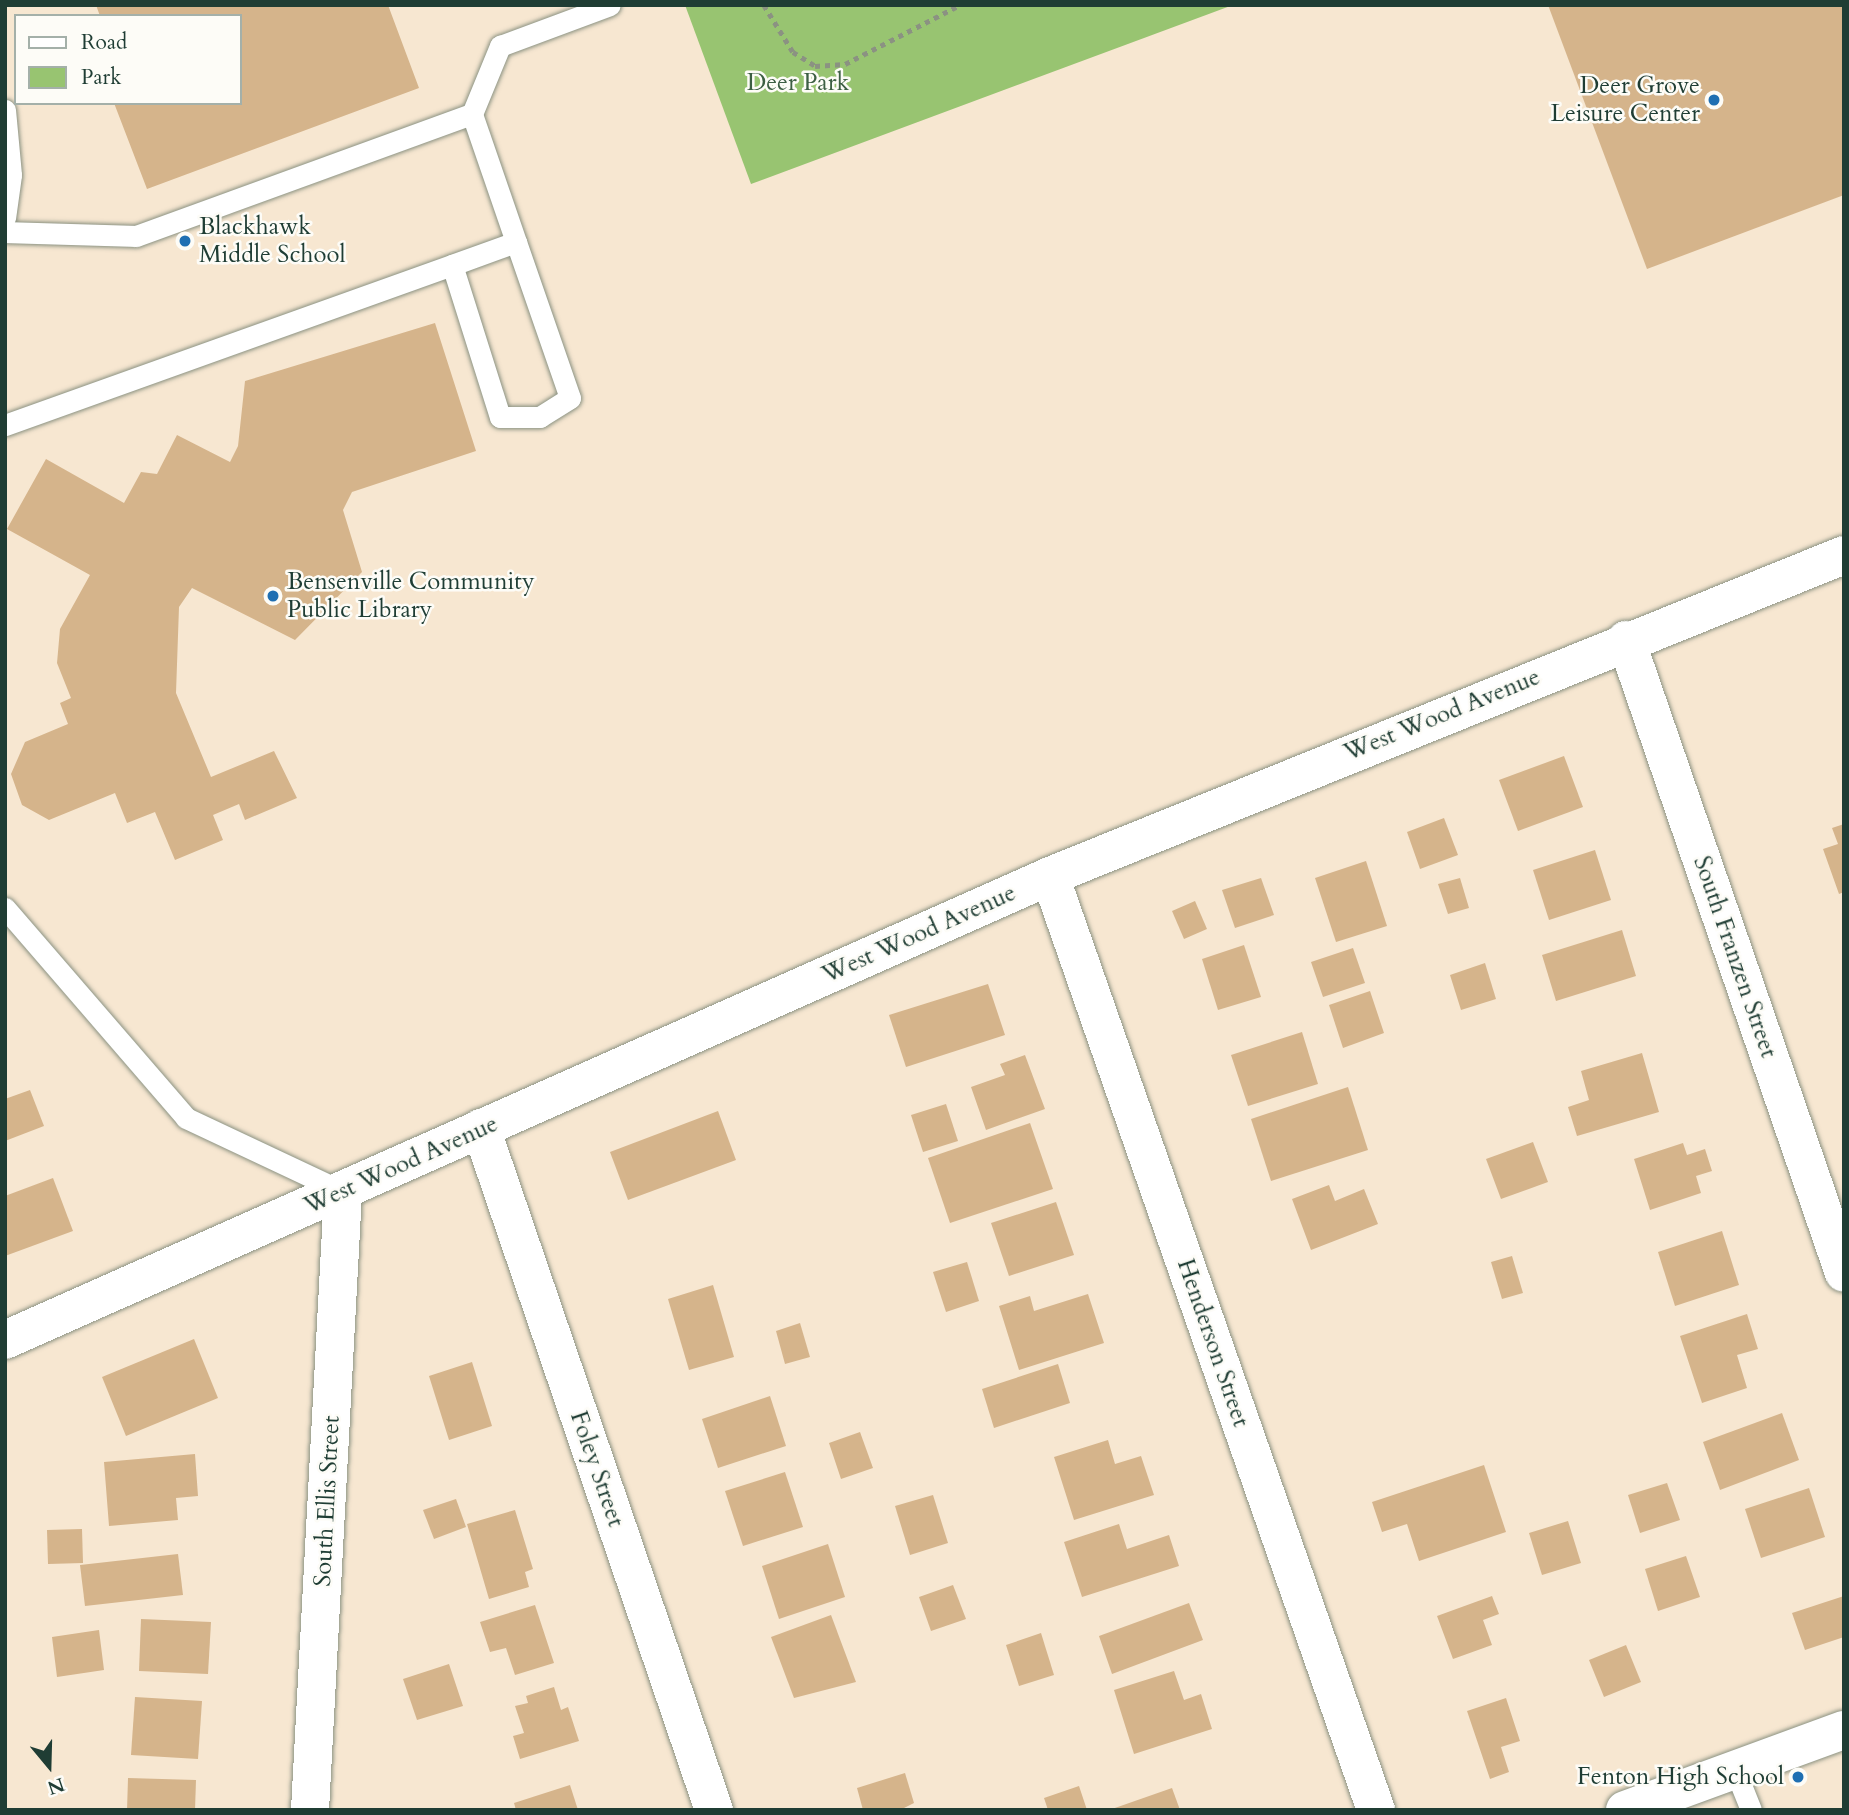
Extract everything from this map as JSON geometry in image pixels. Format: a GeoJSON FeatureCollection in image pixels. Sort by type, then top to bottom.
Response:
{"type":"FeatureCollection","features":[{"type":"Feature","properties":{"kind":"street","name":"West Wood Avenue"},"geometry":{"type":"LineString","coordinates":[[5,1340],[1050,876],[1626,640],[1844,555]]}},
{"type":"Feature","properties":{"kind":"street","name":"South Franzen Street"},"geometry":{"type":"LineString","coordinates":[[1626,640],[1844,1273]]}},
{"type":"Feature","properties":{"kind":"street","name":"Henderson Street"},"geometry":{"type":"LineString","coordinates":[[1050,876],[1376,1810]]}},
{"type":"Feature","properties":{"kind":"street","name":"Foley Street"},"geometry":{"type":"LineString","coordinates":[[481,1128],[714,1810]]}},
{"type":"Feature","properties":{"kind":"street","name":"South Ellis Street"},"geometry":{"type":"LineString","coordinates":[[310,1810],[343,1192]]}},
{"type":"Feature","properties":{"kind":"street"},"geometry":{"type":"LineString","coordinates":[[1625,1810],[1844,1730]]}},
{"type":"Feature","properties":{"kind":"lane"},"geometry":{"type":"LineString","coordinates":[[452,265],[500,417],[540,417],[570,398],[471,114],[500,47],[610,5]]}},
{"type":"Feature","properties":{"kind":"lane"},"geometry":{"type":"LineString","coordinates":[[5,110],[11,175],[5,218]]}},
{"type":"Feature","properties":{"kind":"lane"},"geometry":{"type":"LineString","coordinates":[[5,232],[136,236],[471,114]]}},
{"type":"Feature","properties":{"kind":"lane"},"geometry":{"type":"LineString","coordinates":[[5,425],[516,242]]}},
{"type":"Feature","properties":{"kind":"lane"},"geometry":{"type":"LineString","coordinates":[[5,908],[186,1118],[343,1192]]}},
{"type":"Feature","properties":{"kind":"lane"},"geometry":{"type":"LineString","coordinates":[[1735,1770],[1751,1810]]}},
{"type":"Feature","properties":{"kind":"path"},"geometry":{"type":"LineString","coordinates":[[764,5],[793,52],[815,66],[845,64],[960,5]]}},
{"type":"Feature","properties":{"kind":"green space","name":"Deer Park"},"geometry":{"type":"Polygon","coordinates":[[[685,5],[1233,5],[751,184],[685,5]]]}},
{"type":"Feature","properties":{"kind":"building","name":"Blackhawk Middle School"},"geometry":{"type":"Polygon","coordinates":[[[96,5],[388,5],[419,88],[147,189],[115,105],[242,105],[242,14],[99,14],[96,5]]]}},
{"type":"Feature","properties":{"kind":"building","name":"Deer Grove Leisure Center"},"geometry":{"type":"Polygon","coordinates":[[[1548,5],[1844,5],[1844,195],[1647,269],[1548,5]]]}},
{"type":"Feature","properties":{"kind":"building","name":"Bensenville Community Public Library"},"geometry":{"type":"Polygon","coordinates":[[[435,323],[476,451],[352,492],[343,510],[362,572],[295,640],[192,588],[179,607],[176,693],[211,777],[274,751],[297,798],[245,820],[239,804],[213,815],[223,840],[175,860],[155,812],[127,823],[115,793],[49,820],[22,805],[11,774],[25,742],[68,724],[60,703],[71,698],[57,663],[60,629],[90,575],[7,529],[46,459],[124,503],[141,472],[157,474],[177,435],[230,462],[238,446],[245,381],[435,323]]]}},
{"type":"Feature","properties":{"kind":"building"},"geometry":{"type":"Polygon","coordinates":[[[1564,756],[1583,807],[1518,831],[1499,780],[1564,756]]]}},
{"type":"Feature","properties":{"kind":"building"},"geometry":{"type":"Polygon","coordinates":[[[1444,818],[1458,855],[1420,869],[1407,832],[1444,818]]]}},
{"type":"Feature","properties":{"kind":"building"},"geometry":{"type":"Polygon","coordinates":[[[1844,824],[1844,892],[1839,894],[1823,849],[1838,844],[1832,828],[1844,824]]]}},
{"type":"Feature","properties":{"kind":"building"},"geometry":{"type":"Polygon","coordinates":[[[1595,850],[1611,900],[1549,920],[1533,870],[1595,850]]]}},
{"type":"Feature","properties":{"kind":"building"},"geometry":{"type":"Polygon","coordinates":[[[1366,861],[1387,926],[1336,942],[1315,878],[1366,861]]]}},
{"type":"Feature","properties":{"kind":"building"},"geometry":{"type":"Polygon","coordinates":[[[1261,878],[1274,915],[1235,928],[1222,890],[1261,878]]]}},
{"type":"Feature","properties":{"kind":"building"},"geometry":{"type":"Polygon","coordinates":[[[1460,878],[1469,908],[1448,914],[1438,884],[1460,878]]]}},
{"type":"Feature","properties":{"kind":"building"},"geometry":{"type":"Polygon","coordinates":[[[1195,901],[1207,929],[1184,939],[1172,911],[1195,901]]]}},
{"type":"Feature","properties":{"kind":"building"},"geometry":{"type":"Polygon","coordinates":[[[1622,930],[1636,976],[1556,1001],[1542,955],[1622,930]]]}},
{"type":"Feature","properties":{"kind":"building"},"geometry":{"type":"Polygon","coordinates":[[[1244,945],[1261,997],[1218,1010],[1202,959],[1244,945]]]}},
{"type":"Feature","properties":{"kind":"building"},"geometry":{"type":"Polygon","coordinates":[[[1353,948],[1365,983],[1323,997],[1311,962],[1353,948]]]}},
{"type":"Feature","properties":{"kind":"building"},"geometry":{"type":"Polygon","coordinates":[[[1485,963],[1496,999],[1461,1010],[1450,975],[1485,963]]]}},
{"type":"Feature","properties":{"kind":"building"},"geometry":{"type":"Polygon","coordinates":[[[988,984],[1005,1035],[906,1067],[889,1015],[988,984]]]}},
{"type":"Feature","properties":{"kind":"building"},"geometry":{"type":"Polygon","coordinates":[[[1370,991],[1384,1033],[1343,1048],[1329,1005],[1370,991]]]}},
{"type":"Feature","properties":{"kind":"building"},"geometry":{"type":"Polygon","coordinates":[[[1302,1032],[1318,1084],[1248,1106],[1231,1055],[1302,1032]]]}},
{"type":"Feature","properties":{"kind":"building"},"geometry":{"type":"Polygon","coordinates":[[[1642,1053],[1659,1112],[1577,1136],[1568,1107],[1589,1100],[1581,1071],[1642,1053]]]}},
{"type":"Feature","properties":{"kind":"building"},"geometry":{"type":"Polygon","coordinates":[[[1025,1055],[1045,1109],[986,1130],[971,1087],[1005,1075],[1000,1064],[1025,1055]]]}},
{"type":"Feature","properties":{"kind":"building"},"geometry":{"type":"Polygon","coordinates":[[[1348,1087],[1368,1150],[1271,1181],[1251,1119],[1348,1087]]]}},
{"type":"Feature","properties":{"kind":"building"},"geometry":{"type":"Polygon","coordinates":[[[30,1090],[44,1126],[5,1141],[5,1099],[30,1090]]]}},
{"type":"Feature","properties":{"kind":"building"},"geometry":{"type":"Polygon","coordinates":[[[946,1104],[958,1141],[923,1152],[911,1115],[946,1104]]]}},
{"type":"Feature","properties":{"kind":"building"},"geometry":{"type":"Polygon","coordinates":[[[718,1111],[736,1160],[628,1200],[610,1152],[718,1111]]]}},
{"type":"Feature","properties":{"kind":"building"},"geometry":{"type":"Polygon","coordinates":[[[1030,1123],[1053,1189],[950,1223],[928,1158],[1030,1123]]]}},
{"type":"Feature","properties":{"kind":"building"},"geometry":{"type":"Polygon","coordinates":[[[1533,1142],[1548,1182],[1501,1199],[1486,1159],[1533,1142]]]}},
{"type":"Feature","properties":{"kind":"building"},"geometry":{"type":"Polygon","coordinates":[[[1683,1143],[1687,1155],[1705,1149],[1712,1171],[1696,1176],[1701,1193],[1650,1210],[1634,1159],[1683,1143]]]}},
{"type":"Feature","properties":{"kind":"building"},"geometry":{"type":"Polygon","coordinates":[[[53,1178],[73,1231],[5,1256],[5,1196],[53,1178]]]}},
{"type":"Feature","properties":{"kind":"building"},"geometry":{"type":"Polygon","coordinates":[[[1329,1185],[1335,1201],[1364,1189],[1378,1224],[1311,1250],[1292,1199],[1329,1185]]]}},
{"type":"Feature","properties":{"kind":"building"},"geometry":{"type":"Polygon","coordinates":[[[1056,1202],[1074,1255],[1009,1276],[991,1223],[1056,1202]]]}},
{"type":"Feature","properties":{"kind":"building"},"geometry":{"type":"Polygon","coordinates":[[[1722,1231],[1739,1285],[1675,1306],[1658,1252],[1722,1231]]]}},
{"type":"Feature","properties":{"kind":"building"},"geometry":{"type":"Polygon","coordinates":[[[1512,1256],[1523,1293],[1502,1299],[1491,1262],[1512,1256]]]}},
{"type":"Feature","properties":{"kind":"building"},"geometry":{"type":"Polygon","coordinates":[[[967,1262],[979,1301],[946,1312],[933,1272],[967,1262]]]}},
{"type":"Feature","properties":{"kind":"building"},"geometry":{"type":"Polygon","coordinates":[[[713,1285],[734,1357],[689,1370],[668,1299],[713,1285]]]}},
{"type":"Feature","properties":{"kind":"building"},"geometry":{"type":"Polygon","coordinates":[[[1088,1294],[1104,1343],[1019,1370],[999,1306],[1030,1296],[1034,1311],[1088,1294]]]}},
{"type":"Feature","properties":{"kind":"building"},"geometry":{"type":"Polygon","coordinates":[[[1747,1314],[1758,1349],[1737,1355],[1747,1388],[1702,1403],[1680,1336],[1747,1314]]]}},
{"type":"Feature","properties":{"kind":"building"},"geometry":{"type":"Polygon","coordinates":[[[800,1323],[810,1357],[785,1364],[776,1331],[800,1323]]]}},
{"type":"Feature","properties":{"kind":"building"},"geometry":{"type":"Polygon","coordinates":[[[194,1339],[218,1398],[126,1436],[102,1377],[194,1339]]]}},
{"type":"Feature","properties":{"kind":"building"},"geometry":{"type":"Polygon","coordinates":[[[472,1362],[492,1426],[449,1440],[429,1376],[472,1362]]]}},
{"type":"Feature","properties":{"kind":"building"},"geometry":{"type":"Polygon","coordinates":[[[1058,1364],[1070,1403],[994,1428],[982,1389],[1058,1364]]]}},
{"type":"Feature","properties":{"kind":"building"},"geometry":{"type":"Polygon","coordinates":[[[770,1396],[786,1446],[718,1468],[702,1419],[770,1396]]]}},
{"type":"Feature","properties":{"kind":"building"},"geometry":{"type":"Polygon","coordinates":[[[1782,1413],[1799,1460],[1720,1490],[1703,1442],[1782,1413]]]}},
{"type":"Feature","properties":{"kind":"building"},"geometry":{"type":"Polygon","coordinates":[[[860,1432],[873,1468],[841,1479],[829,1443],[860,1432]]]}},
{"type":"Feature","properties":{"kind":"building"},"geometry":{"type":"Polygon","coordinates":[[[1108,1440],[1115,1464],[1141,1456],[1154,1495],[1074,1520],[1054,1457],[1108,1440]]]}},
{"type":"Feature","properties":{"kind":"building"},"geometry":{"type":"Polygon","coordinates":[[[195,1454],[198,1496],[176,1498],[178,1520],[109,1526],[104,1462],[195,1454]]]}},
{"type":"Feature","properties":{"kind":"building"},"geometry":{"type":"Polygon","coordinates":[[[1484,1465],[1506,1532],[1419,1561],[1407,1524],[1382,1532],[1372,1502],[1484,1465]]]}},
{"type":"Feature","properties":{"kind":"building"},"geometry":{"type":"Polygon","coordinates":[[[785,1472],[803,1527],[743,1546],[725,1491],[785,1472]]]}},
{"type":"Feature","properties":{"kind":"building"},"geometry":{"type":"Polygon","coordinates":[[[1667,1483],[1680,1520],[1640,1533],[1628,1495],[1667,1483]]]}},
{"type":"Feature","properties":{"kind":"building"},"geometry":{"type":"Polygon","coordinates":[[[1809,1488],[1825,1537],[1761,1558],[1745,1509],[1809,1488]]]}},
{"type":"Feature","properties":{"kind":"building"},"geometry":{"type":"Polygon","coordinates":[[[933,1495],[948,1543],[910,1555],[895,1506],[933,1495]]]}},
{"type":"Feature","properties":{"kind":"building"},"geometry":{"type":"Polygon","coordinates":[[[456,1499],[466,1527],[434,1539],[423,1510],[456,1499]]]}},
{"type":"Feature","properties":{"kind":"building"},"geometry":{"type":"Polygon","coordinates":[[[515,1510],[533,1569],[525,1572],[529,1587],[489,1599],[467,1524],[515,1510]]]}},
{"type":"Feature","properties":{"kind":"building"},"geometry":{"type":"Polygon","coordinates":[[[1568,1521],[1581,1563],[1542,1575],[1529,1533],[1568,1521]]]}},
{"type":"Feature","properties":{"kind":"building"},"geometry":{"type":"Polygon","coordinates":[[[1119,1524],[1127,1549],[1169,1535],[1179,1566],[1082,1597],[1064,1542],[1119,1524]]]}},
{"type":"Feature","properties":{"kind":"building"},"geometry":{"type":"Polygon","coordinates":[[[82,1529],[83,1563],[48,1564],[47,1530],[82,1529]]]}},
{"type":"Feature","properties":{"kind":"building"},"geometry":{"type":"Polygon","coordinates":[[[828,1544],[845,1597],[779,1619],[762,1566],[828,1544]]]}},
{"type":"Feature","properties":{"kind":"building"},"geometry":{"type":"Polygon","coordinates":[[[178,1554],[183,1595],[85,1606],[80,1565],[178,1554]]]}},
{"type":"Feature","properties":{"kind":"building"},"geometry":{"type":"Polygon","coordinates":[[[1686,1556],[1700,1597],[1658,1611],[1645,1569],[1686,1556]]]}},
{"type":"Feature","properties":{"kind":"building"},"geometry":{"type":"Polygon","coordinates":[[[953,1585],[966,1619],[931,1631],[919,1597],[953,1585]]]}},
{"type":"Feature","properties":{"kind":"building"},"geometry":{"type":"Polygon","coordinates":[[[1492,1596],[1499,1614],[1483,1620],[1492,1645],[1453,1659],[1437,1616],[1492,1596]]]}},
{"type":"Feature","properties":{"kind":"building"},"geometry":{"type":"Polygon","coordinates":[[[1844,1596],[1844,1637],[1805,1650],[1792,1613],[1844,1596]]]}},
{"type":"Feature","properties":{"kind":"building"},"geometry":{"type":"Polygon","coordinates":[[[1189,1603],[1203,1640],[1112,1674],[1099,1636],[1189,1603]]]}},
{"type":"Feature","properties":{"kind":"building"},"geometry":{"type":"Polygon","coordinates":[[[535,1605],[554,1663],[515,1675],[506,1648],[490,1652],[480,1622],[535,1605]]]}},
{"type":"Feature","properties":{"kind":"building"},"geometry":{"type":"Polygon","coordinates":[[[831,1615],[856,1682],[794,1698],[771,1637],[831,1615]]]}},
{"type":"Feature","properties":{"kind":"building"},"geometry":{"type":"Polygon","coordinates":[[[141,1619],[211,1622],[208,1674],[139,1671],[141,1619]]]}},
{"type":"Feature","properties":{"kind":"building"},"geometry":{"type":"Polygon","coordinates":[[[99,1630],[104,1670],[57,1677],[52,1637],[99,1630]]]}},
{"type":"Feature","properties":{"kind":"building"},"geometry":{"type":"Polygon","coordinates":[[[1041,1633],[1054,1675],[1019,1686],[1006,1645],[1041,1633]]]}},
{"type":"Feature","properties":{"kind":"building"},"geometry":{"type":"Polygon","coordinates":[[[1626,1645],[1641,1682],[1604,1697],[1589,1660],[1626,1645]]]}},
{"type":"Feature","properties":{"kind":"building"},"geometry":{"type":"Polygon","coordinates":[[[449,1664],[463,1706],[417,1720],[403,1679],[449,1664]]]}},
{"type":"Feature","properties":{"kind":"building"},"geometry":{"type":"Polygon","coordinates":[[[1174,1671],[1184,1700],[1201,1694],[1212,1729],[1134,1754],[1114,1690],[1174,1671]]]}},
{"type":"Feature","properties":{"kind":"building"},"geometry":{"type":"Polygon","coordinates":[[[554,1687],[561,1710],[568,1707],[579,1741],[520,1759],[513,1736],[524,1733],[515,1706],[528,1703],[526,1696],[554,1687]]]}},
{"type":"Feature","properties":{"kind":"building"},"geometry":{"type":"Polygon","coordinates":[[[135,1697],[202,1701],[198,1759],[131,1755],[135,1697]]]}},
{"type":"Feature","properties":{"kind":"building"},"geometry":{"type":"Polygon","coordinates":[[[1506,1698],[1520,1741],[1501,1747],[1509,1772],[1490,1779],[1467,1711],[1506,1698]]]}},
{"type":"Feature","properties":{"kind":"building"},"geometry":{"type":"Polygon","coordinates":[[[905,1773],[914,1803],[900,1810],[863,1810],[857,1788],[905,1773]]]}},
{"type":"Feature","properties":{"kind":"building"},"geometry":{"type":"Polygon","coordinates":[[[128,1778],[196,1780],[195,1810],[127,1810],[128,1778]]]}},
{"type":"Feature","properties":{"kind":"building"},"geometry":{"type":"Polygon","coordinates":[[[570,1785],[578,1810],[516,1810],[514,1803],[570,1785]]]}},
{"type":"Feature","properties":{"kind":"building"},"geometry":{"type":"Polygon","coordinates":[[[1079,1786],[1087,1810],[1048,1810],[1044,1798],[1079,1786]]]}},
{"type":"Feature","properties":{"kind":"building"},"geometry":{"type":"Polygon","coordinates":[[[1172,1788],[1180,1810],[1112,1810],[1112,1809],[1172,1788]]]}},
{"type":"Feature","properties":{"kind":"place","name":"Deer Grove Leisure Center"},"geometry":{"type":"Point","coordinates":[1714,100]}},
{"type":"Feature","properties":{"kind":"place","name":"Blackhawk Middle School"},"geometry":{"type":"Point","coordinates":[185,241]}},
{"type":"Feature","properties":{"kind":"place","name":"Bensenville Community Public Library"},"geometry":{"type":"Point","coordinates":[273,596]}},
{"type":"Feature","properties":{"kind":"place","name":"Fenton High School"},"geometry":{"type":"Point","coordinates":[1798,1777]}}]}
